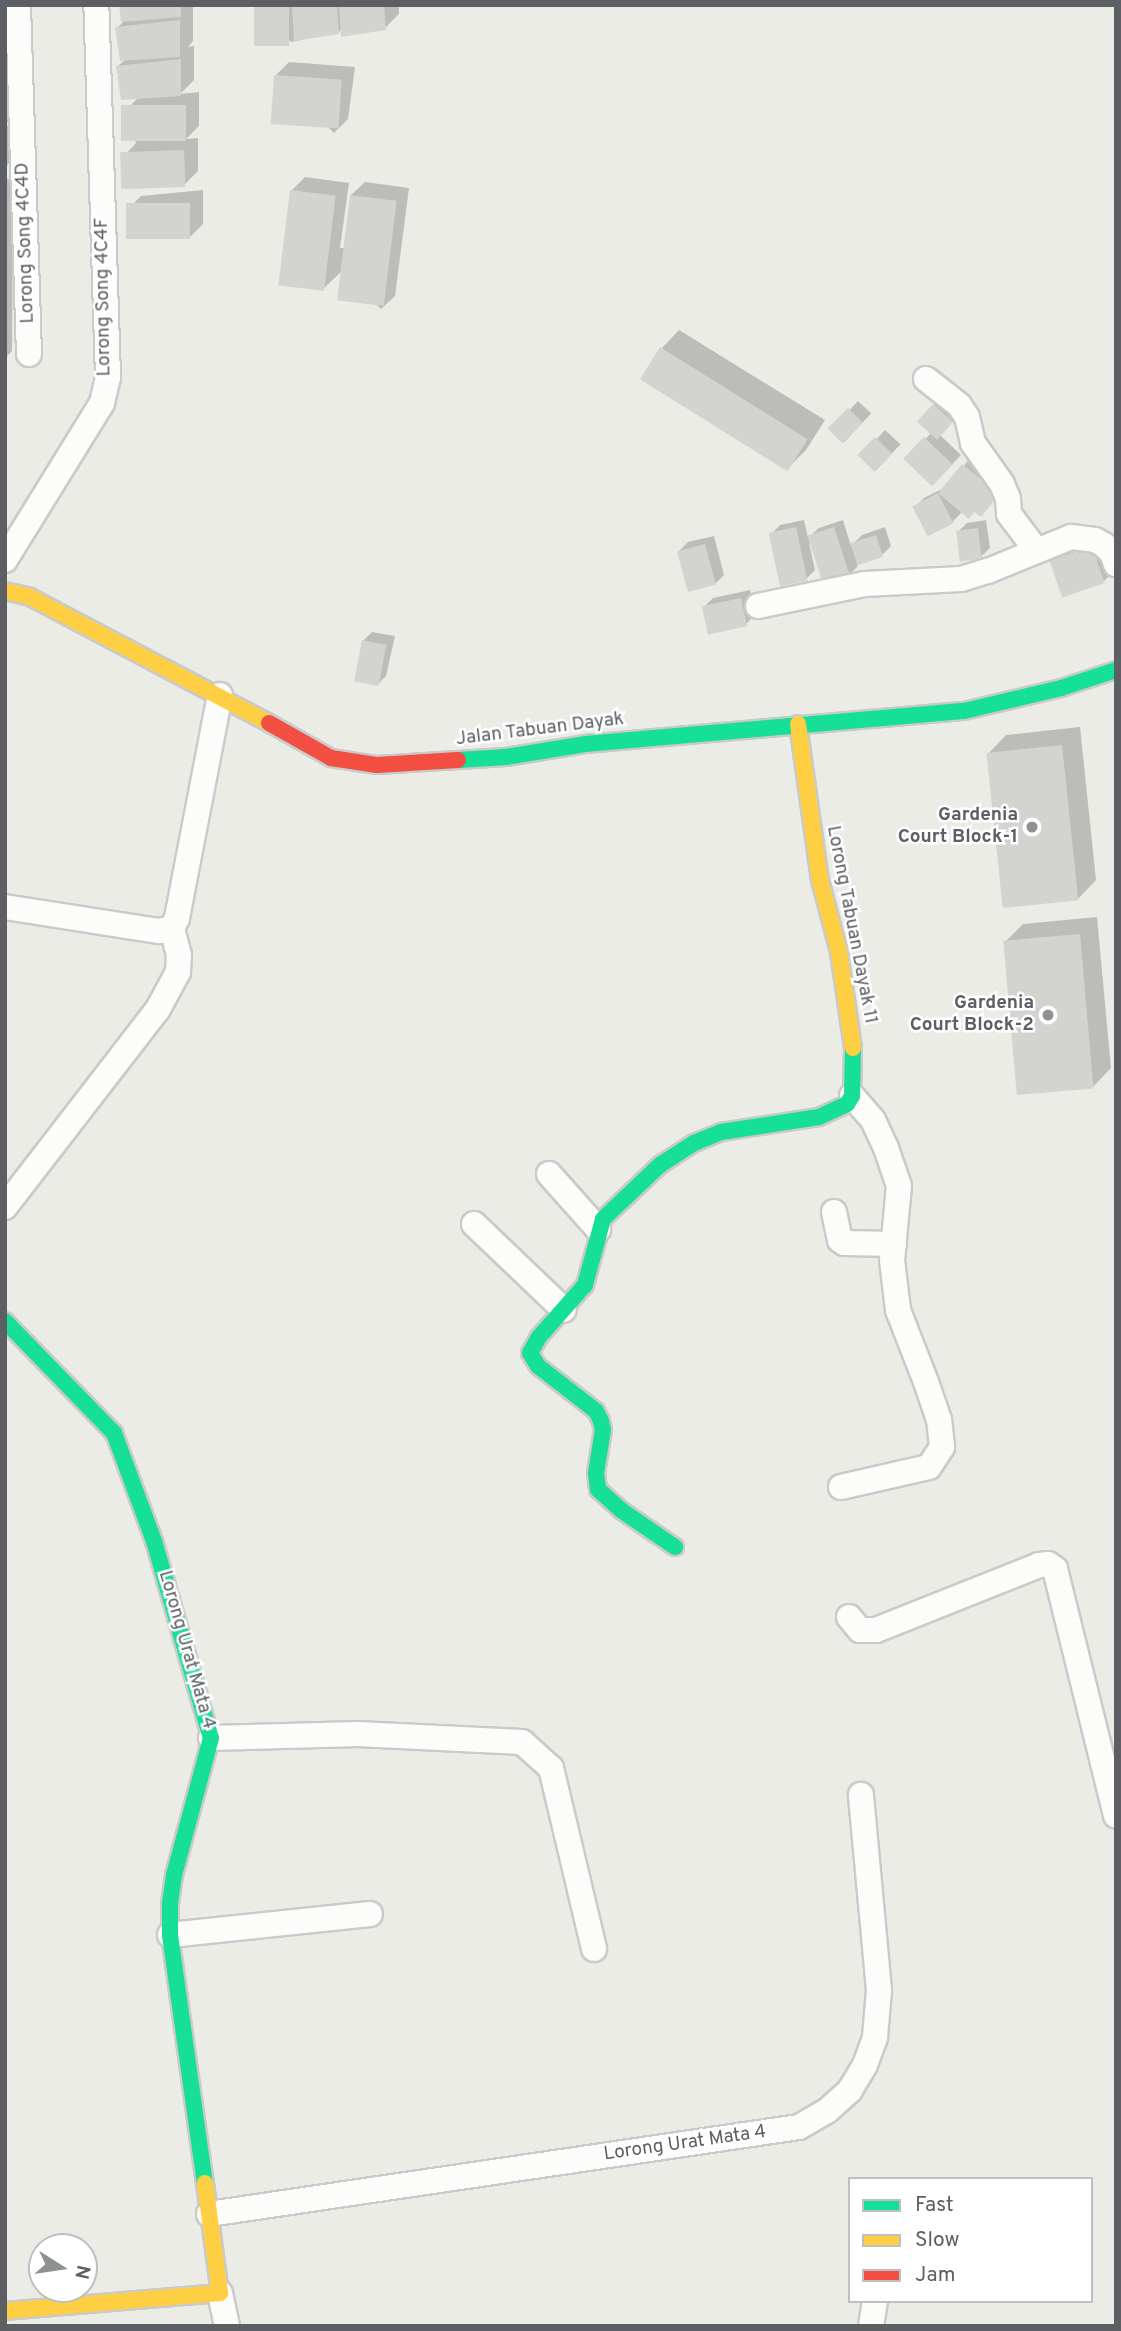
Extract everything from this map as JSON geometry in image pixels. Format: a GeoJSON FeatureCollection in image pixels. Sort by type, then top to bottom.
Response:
{"type":"FeatureCollection","features":[{"type":"Feature","properties":{"kind":"street","name":"Lorong Song 4C4D"},"geometry":{"type":"LineString","coordinates":[[18,5],[29,354]]}},
{"type":"Feature","properties":{"kind":"street","name":"Lorong Song 4C4F"},"geometry":{"type":"LineString","coordinates":[[5,561],[102,403],[108,377],[96,5]]}},
{"type":"Feature","properties":{"kind":"street"},"geometry":{"type":"LineString","coordinates":[[926,379],[959,405],[967,417],[973,443],[1002,484],[1008,499],[1009,514],[1036,551]]}},
{"type":"Feature","properties":{"kind":"street"},"geometry":{"type":"LineString","coordinates":[[758,606],[865,584],[961,579],[988,571],[1071,537],[1083,537],[1104,545],[1112,553],[1116,564]]}},
{"type":"Feature","properties":{"kind":"street","name":"Jalan Tabuan Dayak"},"geometry":{"type":"LineString","coordinates":[[5,590],[30,597],[220,695],[331,758],[377,765],[506,757],[585,744],[964,711],[1062,688],[1116,670]]}},
{"type":"Feature","properties":{"kind":"street"},"geometry":{"type":"LineString","coordinates":[[5,1207],[158,1010],[178,972],[179,955],[172,928],[177,918],[220,695]]}},
{"type":"Feature","properties":{"kind":"street","name":"Lorong Tabuan Dayak 11"},"geometry":{"type":"LineString","coordinates":[[798,724],[820,880],[839,952],[855,1060],[852,1096]]}},
{"type":"Feature","properties":{"kind":"street"},"geometry":{"type":"LineString","coordinates":[[5,907],[159,931],[172,928]]}},
{"type":"Feature","properties":{"kind":"street"},"geometry":{"type":"LineString","coordinates":[[676,1546],[621,1510],[598,1489],[596,1473],[603,1430],[601,1420],[596,1411],[532,1361],[530,1353],[534,1344],[584,1285],[603,1219],[660,1165],[694,1143],[721,1132],[819,1117],[847,1104],[852,1096],[873,1120],[899,1186],[892,1261],[898,1310],[930,1394],[941,1433],[942,1447],[929,1467],[841,1487]]}},
{"type":"Feature","properties":{"kind":"street"},"geometry":{"type":"LineString","coordinates":[[548,1174],[598,1229]]}},
{"type":"Feature","properties":{"kind":"street"},"geometry":{"type":"LineString","coordinates":[[834,1212],[840,1240],[844,1243],[894,1244]]}},
{"type":"Feature","properties":{"kind":"street"},"geometry":{"type":"LineString","coordinates":[[474,1224],[564,1310]]}},
{"type":"Feature","properties":{"kind":"street","name":"Lorong Urat Mata 4"},"geometry":{"type":"LineString","coordinates":[[5,1321],[103,1418],[114,1433],[154,1541],[211,1738],[174,1875],[170,1935],[220,2293]]}},
{"type":"Feature","properties":{"kind":"street"},"geometry":{"type":"LineString","coordinates":[[849,1617],[860,1630],[876,1630],[1040,1564],[1048,1564],[1055,1569],[1116,1816]]}},
{"type":"Feature","properties":{"kind":"street"},"geometry":{"type":"LineString","coordinates":[[211,1738],[358,1734],[522,1742],[551,1768],[594,1949]]}},
{"type":"Feature","properties":{"kind":"street","name":"Lorong Urat Mata 4"},"geometry":{"type":"LineString","coordinates":[[209,2214],[799,2127],[827,2110],[850,2090],[865,2065],[875,2037],[879,1990],[861,1795]]}},
{"type":"Feature","properties":{"kind":"street"},"geometry":{"type":"LineString","coordinates":[[170,1935],[370,1914]]}},
{"type":"Feature","properties":{"kind":"street"},"geometry":{"type":"LineString","coordinates":[[5,2311],[220,2293],[227,2326]]}},
{"type":"Feature","properties":{"kind":"street"},"geometry":{"type":"LineString","coordinates":[[871,2326],[875,2303]]}},
{"type":"Feature","properties":{"kind":"building"},"geometry":{"type":"Polygon","coordinates":[[[119,5],[181,5],[181,17],[121,22],[119,5]]]}},
{"type":"Feature","properties":{"kind":"building"},"geometry":{"type":"Polygon","coordinates":[[[254,5],[289,5],[289,46],[254,46],[254,5]]]}},
{"type":"Feature","properties":{"kind":"building"},"geometry":{"type":"Polygon","coordinates":[[[292,5],[337,5],[339,34],[294,41],[292,5]]]}},
{"type":"Feature","properties":{"kind":"building"},"geometry":{"type":"Polygon","coordinates":[[[339,5],[384,5],[386,30],[341,37],[339,5]]]}},
{"type":"Feature","properties":{"kind":"building"},"geometry":{"type":"Polygon","coordinates":[[[180,20],[180,57],[120,61],[115,27],[180,20]]]}},
{"type":"Feature","properties":{"kind":"building"},"geometry":{"type":"Polygon","coordinates":[[[181,59],[181,96],[121,100],[116,66],[181,59]]]}},
{"type":"Feature","properties":{"kind":"building"},"geometry":{"type":"Polygon","coordinates":[[[274,75],[342,80],[338,129],[271,124],[274,75]]]}},
{"type":"Feature","properties":{"kind":"building"},"geometry":{"type":"Polygon","coordinates":[[[121,105],[186,105],[186,141],[121,141],[121,105]]]}},
{"type":"Feature","properties":{"kind":"building"},"geometry":{"type":"Polygon","coordinates":[[[184,150],[185,187],[121,189],[120,152],[184,150]]]}},
{"type":"Feature","properties":{"kind":"building"},"geometry":{"type":"Polygon","coordinates":[[[290,190],[336,196],[324,291],[278,285],[290,190]]]}},
{"type":"Feature","properties":{"kind":"building"},"geometry":{"type":"Polygon","coordinates":[[[350,195],[397,201],[384,306],[337,300],[350,195]]]}},
{"type":"Feature","properties":{"kind":"building"},"geometry":{"type":"Polygon","coordinates":[[[126,203],[190,203],[190,239],[126,239],[126,203]]]}},
{"type":"Feature","properties":{"kind":"building"},"geometry":{"type":"Polygon","coordinates":[[[660,347],[808,439],[787,471],[640,379],[660,347]]]}},
{"type":"Feature","properties":{"kind":"building"},"geometry":{"type":"Polygon","coordinates":[[[933,404],[953,422],[937,440],[917,422],[933,404]]]}},
{"type":"Feature","properties":{"kind":"building"},"geometry":{"type":"Polygon","coordinates":[[[848,408],[863,423],[842,443],[827,429],[848,408]]]}},
{"type":"Feature","properties":{"kind":"building"},"geometry":{"type":"Polygon","coordinates":[[[875,437],[892,454],[874,472],[857,455],[875,437]]]}},
{"type":"Feature","properties":{"kind":"building"},"geometry":{"type":"Polygon","coordinates":[[[924,437],[953,465],[932,486],[903,459],[924,437]]]}},
{"type":"Feature","properties":{"kind":"building"},"geometry":{"type":"Polygon","coordinates":[[[962,464],[1000,494],[981,517],[974,512],[969,519],[938,493],[962,464]]]}},
{"type":"Feature","properties":{"kind":"building"},"geometry":{"type":"Polygon","coordinates":[[[938,493],[953,523],[928,536],[912,506],[938,493]]]}},
{"type":"Feature","properties":{"kind":"building"},"geometry":{"type":"Polygon","coordinates":[[[796,527],[807,581],[780,587],[769,533],[796,527]]]}},
{"type":"Feature","properties":{"kind":"building"},"geometry":{"type":"Polygon","coordinates":[[[834,527],[850,576],[823,585],[807,536],[834,527]]]}},
{"type":"Feature","properties":{"kind":"building"},"geometry":{"type":"Polygon","coordinates":[[[978,528],[982,559],[960,561],[956,531],[978,528]]]}},
{"type":"Feature","properties":{"kind":"building"},"geometry":{"type":"Polygon","coordinates":[[[876,535],[883,557],[857,565],[850,543],[876,535]]]}},
{"type":"Feature","properties":{"kind":"building"},"geometry":{"type":"Polygon","coordinates":[[[705,544],[716,585],[688,592],[677,552],[705,544]]]}},
{"type":"Feature","properties":{"kind":"building"},"geometry":{"type":"Polygon","coordinates":[[[1092,546],[1105,583],[1062,598],[1049,561],[1092,546]]]}},
{"type":"Feature","properties":{"kind":"building"},"geometry":{"type":"Polygon","coordinates":[[[741,598],[747,626],[708,635],[702,606],[741,598]]]}},
{"type":"Feature","properties":{"kind":"building"},"geometry":{"type":"Polygon","coordinates":[[[362,640],[387,645],[379,686],[354,681],[362,640]]]}},
{"type":"Feature","properties":{"kind":"building","name":"Gardenia Court Block-1"},"geometry":{"type":"Polygon","coordinates":[[[1062,745],[1078,900],[1003,908],[986,753],[1062,745]]]}},
{"type":"Feature","properties":{"kind":"building","name":"Gardenia Court Block-2"},"geometry":{"type":"Polygon","coordinates":[[[1080,934],[1094,1088],[1017,1095],[1003,941],[1080,934]]]}},
{"type":"Feature","properties":{"kind":"traffic: fast"},"geometry":{"type":"LineString","coordinates":[[458,760],[506,757],[585,744],[964,711],[1061,688],[1116,670]]}},
{"type":"Feature","properties":{"kind":"traffic: fast"},"geometry":{"type":"LineString","coordinates":[[675,1547],[621,1510],[598,1489],[596,1473],[603,1430],[601,1421],[596,1411],[538,1366],[530,1353],[539,1337],[585,1285],[603,1219],[660,1165],[694,1143],[721,1132],[819,1117],[847,1104],[852,1096],[853,1048]]}},
{"type":"Feature","properties":{"kind":"traffic: fast"},"geometry":{"type":"LineString","coordinates":[[5,1321],[114,1433],[154,1541],[211,1738],[174,1875],[170,1904],[170,1935],[205,2183]]}},
{"type":"Feature","properties":{"kind":"traffic: slow"},"geometry":{"type":"LineString","coordinates":[[5,591],[30,597],[269,723]]}},
{"type":"Feature","properties":{"kind":"traffic: slow"},"geometry":{"type":"LineString","coordinates":[[798,724],[820,880],[839,952],[853,1048]]}},
{"type":"Feature","properties":{"kind":"traffic: slow"},"geometry":{"type":"LineString","coordinates":[[5,2311],[220,2293],[205,2183]]}},
{"type":"Feature","properties":{"kind":"traffic: jam"},"geometry":{"type":"LineString","coordinates":[[269,723],[331,758],[377,765],[458,760]]}},
{"type":"Feature","properties":{"kind":"place","name":"Gardenia Court Block-1"},"geometry":{"type":"Point","coordinates":[1032,827]}},
{"type":"Feature","properties":{"kind":"place","name":"Gardenia Court Block-2"},"geometry":{"type":"Point","coordinates":[1048,1015]}}]}
